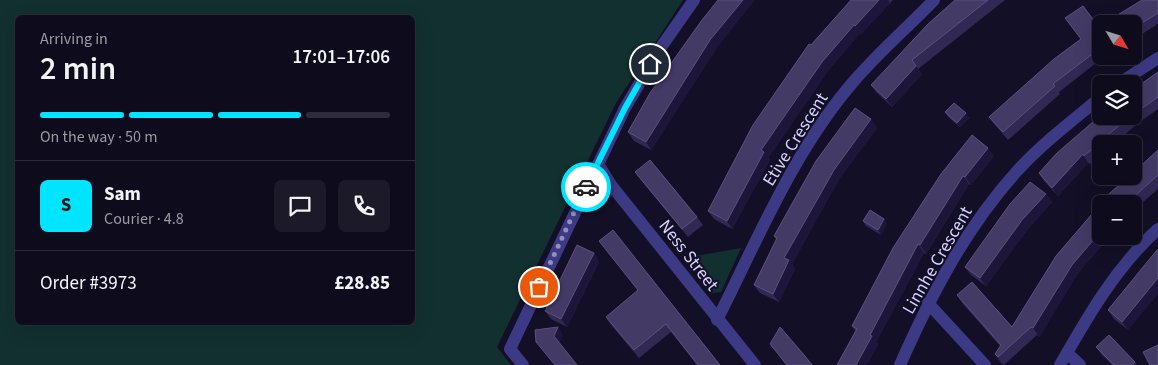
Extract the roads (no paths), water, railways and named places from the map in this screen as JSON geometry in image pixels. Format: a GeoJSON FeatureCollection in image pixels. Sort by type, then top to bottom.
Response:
{"type":"FeatureCollection","features":[{"type":"Feature","properties":{"kind":"street"},"geometry":{"type":"LineString","coordinates":[[523,365],[510,349],[625,108],[659,50],[694,0]]}},
{"type":"Feature","properties":{"kind":"street","name":"Etive Crescent"},"geometry":{"type":"LineString","coordinates":[[717,320],[784,188],[813,137],[854,81],[934,0]]}},
{"type":"Feature","properties":{"kind":"street"},"geometry":{"type":"LineString","coordinates":[[1129,75],[1158,58]]}},
{"type":"Feature","properties":{"kind":"street","name":"Linnhe Crescent"},"geometry":{"type":"LineString","coordinates":[[900,365],[928,303],[980,218],[1018,170],[1092,104]]}},
{"type":"Feature","properties":{"kind":"street","name":"Ness Street"},"geometry":{"type":"LineString","coordinates":[[598,164],[612,185],[754,365]]}},
{"type":"Feature","properties":{"kind":"street"},"geometry":{"type":"LineString","coordinates":[[1060,365],[1100,296],[1143,243],[1158,229]]}},
{"type":"Feature","properties":{"kind":"street"},"geometry":{"type":"LineString","coordinates":[[928,303],[985,365]]}},
{"type":"Feature","properties":{"kind":"street"},"geometry":{"type":"LineString","coordinates":[[1067,353],[1080,365]]}}]}
